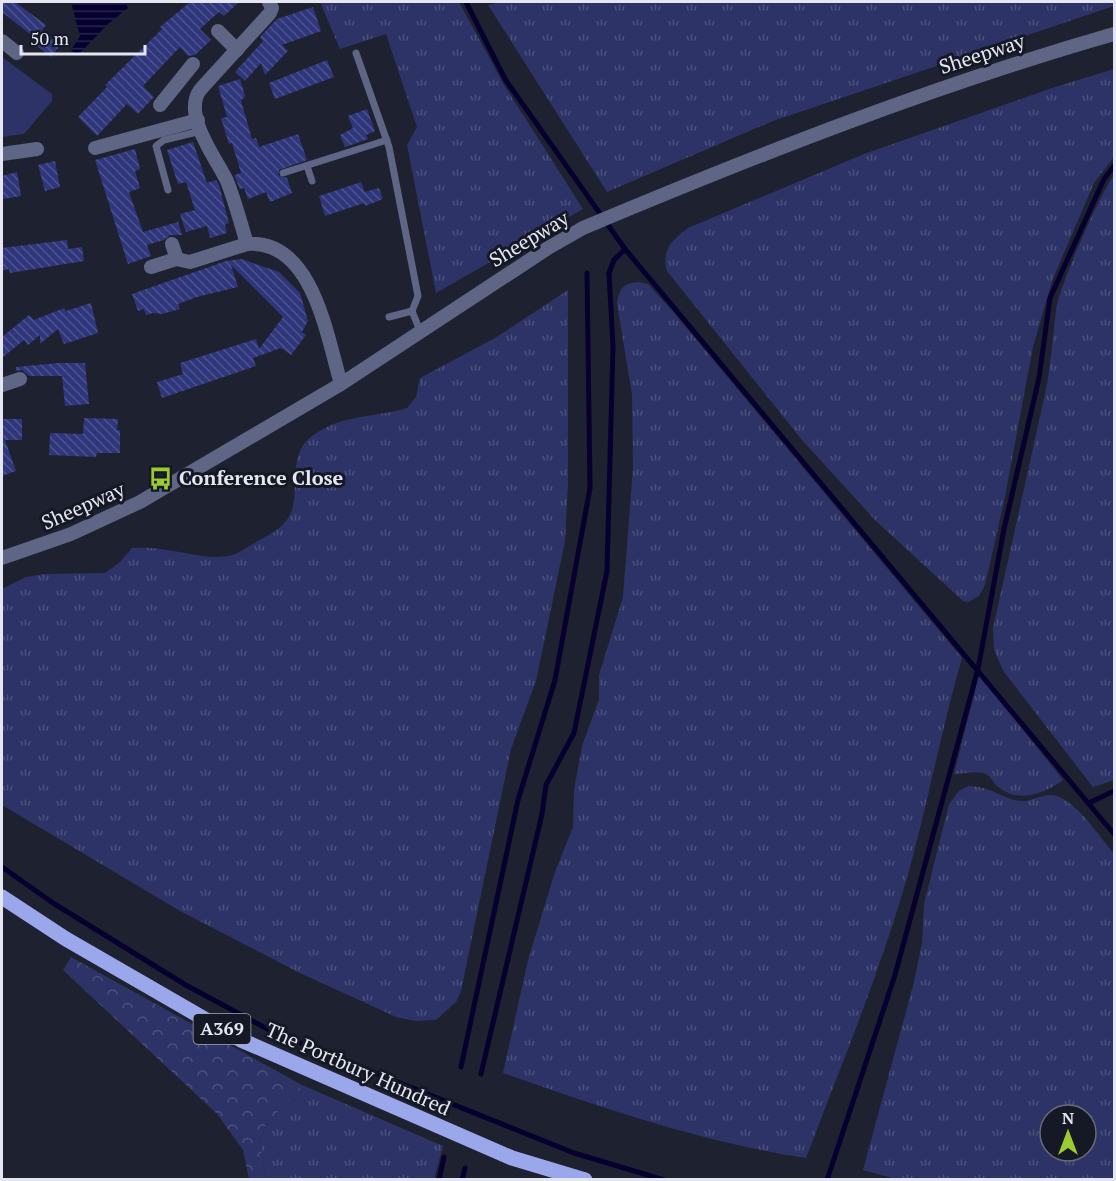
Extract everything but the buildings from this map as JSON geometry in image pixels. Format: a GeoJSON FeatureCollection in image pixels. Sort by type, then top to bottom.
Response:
{"type":"FeatureCollection","features":[{"type":"Feature","properties":{"kind":"main road","name":"The Portbury Hundred"},"geometry":{"type":"LineString","coordinates":[[2,897],[66,939],[241,1040],[512,1158],[585,1179]]}},
{"type":"Feature","properties":{"kind":"street"},"geometry":{"type":"LineString","coordinates":[[247,244],[227,182],[209,152],[195,103],[197,94],[270,13],[272,8],[269,2]]}},
{"type":"Feature","properties":{"kind":"street"},"geometry":{"type":"LineString","coordinates":[[218,31],[237,50]]}},
{"type":"Feature","properties":{"kind":"street","name":"Sheepway"},"geometry":{"type":"LineString","coordinates":[[2,558],[71,534],[140,502],[341,384],[548,248],[605,219],[820,131],[944,86],[1114,34]]}},
{"type":"Feature","properties":{"kind":"street"},"geometry":{"type":"LineString","coordinates":[[2,41],[17,53]]}},
{"type":"Feature","properties":{"kind":"street"},"geometry":{"type":"LineString","coordinates":[[160,105],[193,64]]}},
{"type":"Feature","properties":{"kind":"street"},"geometry":{"type":"LineString","coordinates":[[176,86],[197,94]]}},
{"type":"Feature","properties":{"kind":"street"},"geometry":{"type":"LineString","coordinates":[[95,148],[200,125]]}},
{"type":"Feature","properties":{"kind":"street"},"geometry":{"type":"LineString","coordinates":[[2,154],[37,149]]}},
{"type":"Feature","properties":{"kind":"street"},"geometry":{"type":"LineString","coordinates":[[172,244],[177,259]]}},
{"type":"Feature","properties":{"kind":"street"},"geometry":{"type":"LineString","coordinates":[[151,267],[177,259],[190,262],[247,244],[265,246],[281,253],[298,267],[308,280],[315,295],[341,384]]}},
{"type":"Feature","properties":{"kind":"street"},"geometry":{"type":"LineString","coordinates":[[2,385],[20,379]]}},
{"type":"Feature","properties":{"kind":"lane"},"geometry":{"type":"LineString","coordinates":[[356,52],[387,141],[418,297],[412,311],[420,331]]}},
{"type":"Feature","properties":{"kind":"lane"},"geometry":{"type":"LineString","coordinates":[[168,190],[156,146],[162,141],[200,125]]}},
{"type":"Feature","properties":{"kind":"lane"},"geometry":{"type":"LineString","coordinates":[[283,173],[387,141]]}},
{"type":"Feature","properties":{"kind":"lane"},"geometry":{"type":"LineString","coordinates":[[307,166],[312,181]]}},
{"type":"Feature","properties":{"kind":"lane"},"geometry":{"type":"LineString","coordinates":[[389,317],[412,311]]}},
{"type":"Feature","properties":{"kind":"green space"},"geometry":{"type":"Polygon","coordinates":[[[320,2],[459,2],[504,85],[583,209],[436,293],[407,145],[417,127],[386,34],[340,49],[320,2]]]}},
{"type":"Feature","properties":{"kind":"green space"},"geometry":{"type":"Polygon","coordinates":[[[500,2],[1114,2],[1114,6],[773,121],[607,192],[488,5],[500,2]]]}},
{"type":"Feature","properties":{"kind":"green space"},"geometry":{"type":"Polygon","coordinates":[[[2,57],[52,94],[52,101],[24,134],[2,137],[2,57]]]}},
{"type":"Feature","properties":{"kind":"green space"},"geometry":{"type":"Polygon","coordinates":[[[1114,69],[1114,157],[1094,183],[1052,281],[1033,347],[1004,502],[985,585],[979,596],[968,602],[963,601],[875,520],[802,440],[667,271],[667,251],[673,241],[688,228],[864,154],[1052,88],[1114,69]]]}},
{"type":"Feature","properties":{"kind":"green space"},"geometry":{"type":"Polygon","coordinates":[[[1114,175],[1114,780],[1093,787],[1004,672],[994,650],[993,628],[1045,394],[1058,299],[1080,242],[1114,175]]]}},
{"type":"Feature","properties":{"kind":"green space"},"geometry":{"type":"Polygon","coordinates":[[[638,282],[648,284],[675,314],[962,658],[916,844],[893,924],[866,1002],[806,1158],[728,1143],[653,1123],[503,1073],[528,960],[555,872],[573,827],[574,790],[582,746],[599,699],[599,675],[623,597],[633,468],[632,395],[617,303],[623,288],[628,284],[638,282]]]}},
{"type":"Feature","properties":{"kind":"green space"},"geometry":{"type":"Polygon","coordinates":[[[568,290],[568,483],[565,541],[536,681],[511,749],[461,991],[456,1002],[436,1020],[415,1021],[396,1017],[302,974],[180,911],[2,805],[2,589],[26,577],[44,574],[105,573],[120,562],[132,548],[144,547],[210,557],[238,553],[272,533],[286,521],[294,501],[298,455],[303,445],[312,436],[346,420],[407,408],[416,397],[420,378],[495,338],[568,290]]]}},
{"type":"Feature","properties":{"kind":"green space"},"geometry":{"type":"Polygon","coordinates":[[[979,675],[1063,780],[1039,793],[1022,796],[1005,791],[983,773],[954,774],[979,675]]]}},
{"type":"Feature","properties":{"kind":"green space"},"geometry":{"type":"Polygon","coordinates":[[[968,786],[990,790],[1020,801],[1048,795],[1060,797],[1078,810],[1114,854],[1114,1179],[899,1180],[863,1170],[914,982],[922,943],[924,904],[949,804],[959,791],[968,786]]]}},
{"type":"Feature","properties":{"kind":"green space"},"geometry":{"type":"Polygon","coordinates":[[[71,957],[302,1085],[266,1124],[260,1141],[266,1179],[249,1179],[243,1150],[217,1114],[63,970],[71,957]]]}},
{"type":"Feature","properties":{"kind":"green space"},"geometry":{"type":"Polygon","coordinates":[[[302,1085],[443,1146],[434,1179],[266,1180],[260,1141],[266,1124],[302,1085]]]}},
{"type":"Feature","properties":{"kind":"shaded area"},"geometry":{"type":"Polygon","coordinates":[[[71,2],[125,2],[128,8],[109,23],[77,56],[71,50],[80,36],[71,2]]]}},
{"type":"Feature","properties":{"kind":"waterway"},"geometry":{"type":"LineString","coordinates":[[466,2],[505,79],[625,249],[1114,834]]}},
{"type":"Feature","properties":{"kind":"waterway"},"geometry":{"type":"LineString","coordinates":[[827,1180],[895,975],[978,669],[1004,529],[1039,378],[1050,298],[1104,179],[1114,166]]}},
{"type":"Feature","properties":{"kind":"waterway"},"geometry":{"type":"LineString","coordinates":[[481,1074],[542,814],[546,785],[574,733],[607,571],[613,346],[609,273],[614,260],[625,249]]}},
{"type":"Feature","properties":{"kind":"waterway"},"geometry":{"type":"LineString","coordinates":[[461,1067],[518,800],[555,680],[590,488],[587,273]]}},
{"type":"Feature","properties":{"kind":"waterway"},"geometry":{"type":"LineString","coordinates":[[1089,803],[1114,791]]}},
{"type":"Feature","properties":{"kind":"waterway"},"geometry":{"type":"LineString","coordinates":[[2,867],[53,903],[184,984],[273,1032],[574,1153],[664,1180]]}},
{"type":"Feature","properties":{"kind":"waterway"},"geometry":{"type":"LineString","coordinates":[[439,1180],[444,1157]]}},
{"type":"Feature","properties":{"kind":"waterway"},"geometry":{"type":"LineString","coordinates":[[462,1180],[465,1168]]}},
{"type":"Feature","properties":{"kind":"place","name":"Conference Close"},"geometry":{"type":"Point","coordinates":[161,478]}}]}
